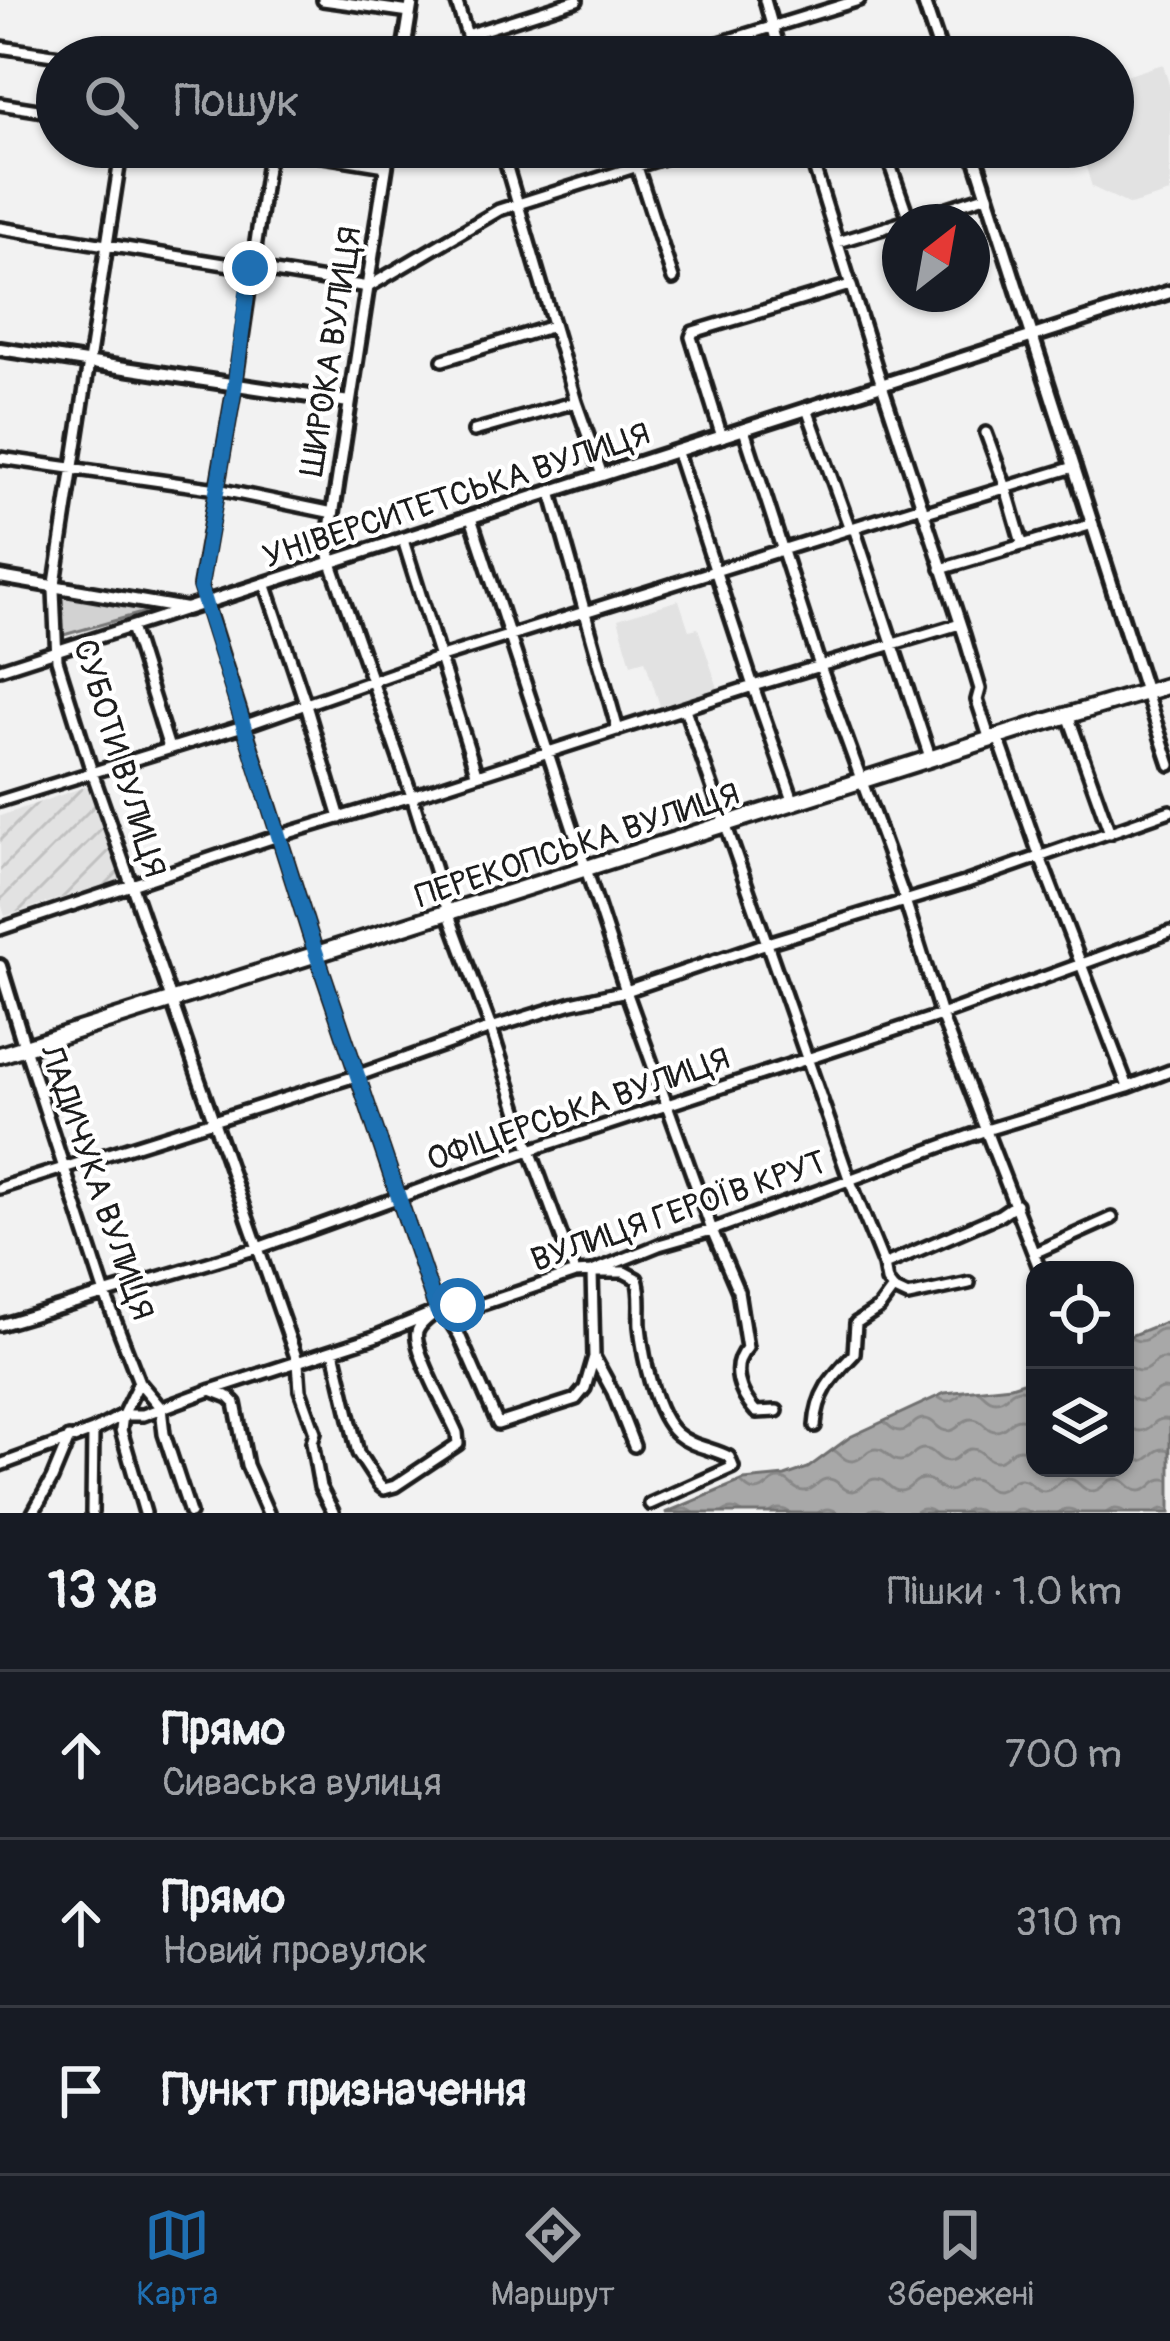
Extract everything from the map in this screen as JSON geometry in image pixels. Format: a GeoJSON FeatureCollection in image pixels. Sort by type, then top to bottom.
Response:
{"type":"FeatureCollection","features":[{"type":"Feature","properties":{"kind":"main road","name":"ПЕРЕКОПСЬКА ВУЛИЦЯ"},"geometry":{"type":"LineString","coordinates":[[0,1055],[1170,685]]}},
{"type":"Feature","properties":{"kind":"street"},"geometry":{"type":"LineString","coordinates":[[323,0],[411,6],[406,36]]}},
{"type":"Feature","properties":{"kind":"street"},"geometry":{"type":"LineString","coordinates":[[456,0],[467,35],[577,0]]}},
{"type":"Feature","properties":{"kind":"street"},"geometry":{"type":"LineString","coordinates":[[765,0],[775,36]]}},
{"type":"Feature","properties":{"kind":"street"},"geometry":{"type":"LineString","coordinates":[[740,36],[859,0]]}},
{"type":"Feature","properties":{"kind":"street"},"geometry":{"type":"LineString","coordinates":[[922,0],[934,36]]}},
{"type":"Feature","properties":{"kind":"street"},"geometry":{"type":"LineString","coordinates":[[0,47],[36,53]]}},
{"type":"Feature","properties":{"kind":"street"},"geometry":{"type":"LineString","coordinates":[[0,104],[36,109]]}},
{"type":"Feature","properties":{"kind":"street","name":"СУБОТИ ВУЛИЦЯ"},"geometry":{"type":"LineString","coordinates":[[119,168],[55,585],[55,653],[298,1363],[300,1390],[315,1432],[320,1486],[333,1512]]}},
{"type":"Feature","properties":{"kind":"street"},"geometry":{"type":"LineString","coordinates":[[266,168],[200,586],[204,603],[356,1076],[440,1310],[458,1335],[498,1424],[576,1399],[585,1388],[594,1357],[592,1272],[624,1272],[637,1279],[647,1363],[667,1423],[689,1442],[729,1457],[733,1467],[650,1504]]}},
{"type":"Feature","properties":{"kind":"street","name":"ШИРОКА ВУЛИЦЯ"},"geometry":{"type":"LineString","coordinates":[[331,563],[328,549],[386,168]]}},
{"type":"Feature","properties":{"kind":"street"},"geometry":{"type":"LineString","coordinates":[[507,168],[602,475]]}},
{"type":"Feature","properties":{"kind":"street"},"geometry":{"type":"LineString","coordinates":[[0,228],[368,287],[499,210],[634,168]]}},
{"type":"Feature","properties":{"kind":"street"},"geometry":{"type":"LineString","coordinates":[[637,168],[673,279]]}},
{"type":"Feature","properties":{"kind":"street"},"geometry":{"type":"LineString","coordinates":[[815,168],[961,624],[980,689],[977,700],[1129,1088]]}},
{"type":"Feature","properties":{"kind":"street"},"geometry":{"type":"LineString","coordinates":[[890,168],[901,204]]}},
{"type":"Feature","properties":{"kind":"street"},"geometry":{"type":"LineString","coordinates":[[979,168],[1170,765]]}},
{"type":"Feature","properties":{"kind":"street"},"geometry":{"type":"LineString","coordinates":[[963,204],[988,196]]}},
{"type":"Feature","properties":{"kind":"street"},"geometry":{"type":"LineString","coordinates":[[838,242],[882,229]]}},
{"type":"Feature","properties":{"kind":"street"},"geometry":{"type":"LineString","coordinates":[[722,437],[693,332],[850,285]]}},
{"type":"Feature","properties":{"kind":"street","name":"УНІВЕРСИТЕТСЬКА ВУЛИЦЯ"},"geometry":{"type":"LineString","coordinates":[[0,669],[1170,292]]}},
{"type":"Feature","properties":{"kind":"street"},"geometry":{"type":"LineString","coordinates":[[443,359],[554,326]]}},
{"type":"Feature","properties":{"kind":"street"},"geometry":{"type":"LineString","coordinates":[[0,349],[349,402]]}},
{"type":"Feature","properties":{"kind":"street"},"geometry":{"type":"LineString","coordinates":[[474,431],[576,402]]}},
{"type":"Feature","properties":{"kind":"street"},"geometry":{"type":"LineString","coordinates":[[807,410],[931,760]]}},
{"type":"Feature","properties":{"kind":"street"},"geometry":{"type":"LineString","coordinates":[[744,430],[941,1015],[1037,1261]]}},
{"type":"Feature","properties":{"kind":"street"},"geometry":{"type":"LineString","coordinates":[[986,433],[1022,543]]}},
{"type":"Feature","properties":{"kind":"street"},"geometry":{"type":"LineString","coordinates":[[677,453],[794,803]]}},
{"type":"Feature","properties":{"kind":"street"},"geometry":{"type":"LineString","coordinates":[[0,458],[217,489],[333,513]]}},
{"type":"Feature","properties":{"kind":"street"},"geometry":{"type":"LineString","coordinates":[[0,801],[782,549],[1074,467]]}},
{"type":"Feature","properties":{"kind":"street"},"geometry":{"type":"LineString","coordinates":[[551,492],[618,730]]}},
{"type":"Feature","properties":{"kind":"street"},"geometry":{"type":"LineString","coordinates":[[471,518],[626,991],[738,1291],[747,1348],[740,1354],[736,1372],[746,1401],[756,1412],[777,1412]]}},
{"type":"Feature","properties":{"kind":"street"},"geometry":{"type":"LineString","coordinates":[[941,568],[1094,524]]}},
{"type":"Feature","properties":{"kind":"street"},"geometry":{"type":"LineString","coordinates":[[403,540],[476,773]]}},
{"type":"Feature","properties":{"kind":"street"},"geometry":{"type":"LineString","coordinates":[[331,563],[575,1273]]}},
{"type":"Feature","properties":{"kind":"street"},"geometry":{"type":"LineString","coordinates":[[0,577],[186,609]]}},
{"type":"Feature","properties":{"kind":"street"},"geometry":{"type":"LineString","coordinates":[[265,583],[340,818]]}},
{"type":"Feature","properties":{"kind":"street"},"geometry":{"type":"LineString","coordinates":[[0,929],[476,773],[961,624]]}},
{"type":"Feature","properties":{"kind":"street"},"geometry":{"type":"LineString","coordinates":[[130,627],[169,748]]}},
{"type":"Feature","properties":{"kind":"street"},"geometry":{"type":"LineString","coordinates":[[685,710],[887,1281],[892,1289],[908,1296],[969,1283]]}},
{"type":"Feature","properties":{"kind":"street"},"geometry":{"type":"LineString","coordinates":[[1068,715],[1109,833]]}},
{"type":"Feature","properties":{"kind":"street"},"geometry":{"type":"LineString","coordinates":[[0,1188],[356,1076],[491,1028],[626,991],[968,882],[1170,811]]}},
{"type":"Feature","properties":{"kind":"street","name":"ОФІЦЕРСЬКА ВУЛИЦЯ"},"geometry":{"type":"LineString","coordinates":[[0,1325],[258,1248],[1170,932]]}},
{"type":"Feature","properties":{"kind":"street","name":"ЛАДИЧУКА ВУЛИЦЯ"},"geometry":{"type":"LineString","coordinates":[[0,966],[105,1294],[139,1382],[161,1408]]}},
{"type":"Feature","properties":{"kind":"street","name":"ВУЛИЦЯ ГЕРОЇВ КРУТ"},"geometry":{"type":"LineString","coordinates":[[0,1465],[123,1415],[143,1415],[440,1310],[483,1304],[575,1273],[592,1272],[986,1130],[1129,1088],[1170,1071]]}},
{"type":"Feature","properties":{"kind":"street"},"geometry":{"type":"LineString","coordinates":[[884,1264],[1016,1204]]}},
{"type":"Feature","properties":{"kind":"street"},"geometry":{"type":"LineString","coordinates":[[1034,1253],[1112,1218]]}},
{"type":"Feature","properties":{"kind":"street"},"geometry":{"type":"LineString","coordinates":[[815,1426],[816,1404],[854,1354],[856,1323],[879,1308],[892,1289]]}},
{"type":"Feature","properties":{"kind":"street"},"geometry":{"type":"LineString","coordinates":[[334,1351],[362,1463],[379,1485],[389,1488],[458,1444],[416,1336],[418,1327],[440,1310]]}},
{"type":"Feature","properties":{"kind":"street"},"geometry":{"type":"LineString","coordinates":[[594,1357],[634,1446]]}},
{"type":"Feature","properties":{"kind":"street"},"geometry":{"type":"LineString","coordinates":[[139,1382],[123,1415],[122,1430],[145,1513]]}},
{"type":"Feature","properties":{"kind":"street"},"geometry":{"type":"LineString","coordinates":[[211,1390],[235,1403],[247,1465],[268,1513]]}},
{"type":"Feature","properties":{"kind":"street"},"geometry":{"type":"LineString","coordinates":[[161,1408],[164,1435],[190,1513]]}},
{"type":"Feature","properties":{"kind":"street"},"geometry":{"type":"LineString","coordinates":[[92,1513],[93,1431]]}},
{"type":"Feature","properties":{"kind":"street"},"geometry":{"type":"LineString","coordinates":[[33,1513],[69,1438]]}},
{"type":"Feature","properties":{"kind":"shaded area"},"geometry":{"type":"Polygon","coordinates":[[[1163,64],[1170,88],[1170,193],[1130,205],[1092,187],[1086,168],[1134,168],[1134,73],[1163,64]]]}},
{"type":"Feature","properties":{"kind":"shaded area"},"geometry":{"type":"Polygon","coordinates":[[[64,592],[149,611],[60,636],[64,592]]]}},
{"type":"Feature","properties":{"kind":"shaded area"},"geometry":{"type":"Polygon","coordinates":[[[679,600],[689,630],[698,628],[718,688],[660,706],[645,660],[631,664],[618,619],[679,600]]]}},
{"type":"Feature","properties":{"kind":"shaded area"},"geometry":{"type":"Polygon","coordinates":[[[87,786],[122,879],[5,916],[0,900],[0,816],[87,786]]]}},
{"type":"Feature","properties":{"kind":"water"},"geometry":{"type":"Polygon","coordinates":[[[1170,1320],[1170,1513],[665,1513],[744,1480],[785,1476],[808,1468],[850,1437],[945,1393],[1026,1381],[1026,1477],[1134,1477],[1134,1334],[1170,1320]]]}},
{"type":"Feature","properties":{"kind":"route"},"geometry":{"type":"LineString","coordinates":[[250,268],[200,588],[356,1076],[437,1311],[458,1305]]}}]}
